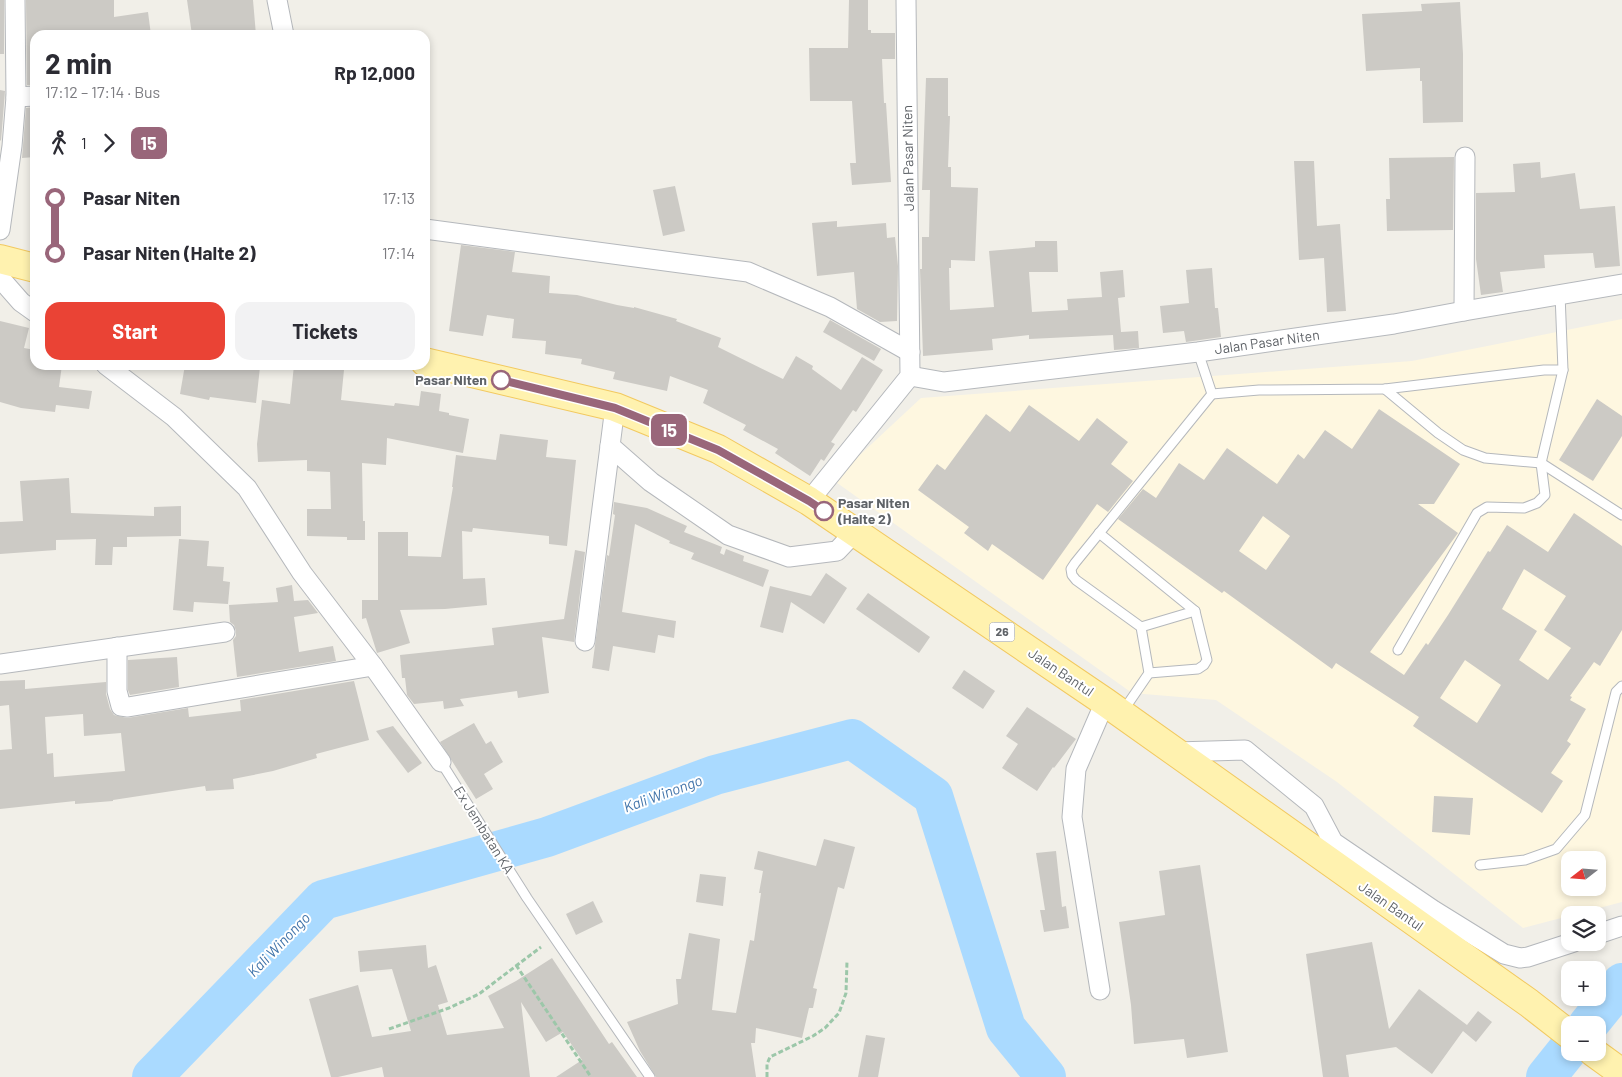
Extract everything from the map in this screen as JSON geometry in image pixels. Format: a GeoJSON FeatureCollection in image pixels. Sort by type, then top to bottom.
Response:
{"type":"FeatureCollection","features":[{"type":"Feature","properties":{"kind":"main road"},"geometry":{"type":"LineString","coordinates":[[0,259],[30,267]]}},
{"type":"Feature","properties":{"kind":"main road","name":"Jalan Bantul"},"geometry":{"type":"LineString","coordinates":[[430,363],[615,408],[718,450],[809,501],[1176,752],[1327,849],[1561,1028]]}},
{"type":"Feature","properties":{"kind":"street"},"geometry":{"type":"LineString","coordinates":[[0,230],[12,146],[26,97],[14,0]]}},
{"type":"Feature","properties":{"kind":"street"},"geometry":{"type":"LineString","coordinates":[[276,0],[283,30]]}},
{"type":"Feature","properties":{"kind":"street","name":"Jalan Pasar Niten"},"geometry":{"type":"LineString","coordinates":[[906,0],[910,376],[944,382],[1198,352],[1394,324],[1622,284]]}},
{"type":"Feature","properties":{"kind":"street"},"geometry":{"type":"LineString","coordinates":[[1464,311],[1465,157]]}},
{"type":"Feature","properties":{"kind":"street"},"geometry":{"type":"LineString","coordinates":[[430,231],[748,272],[830,307],[910,352]]}},
{"type":"Feature","properties":{"kind":"street"},"geometry":{"type":"LineString","coordinates":[[0,278],[21,302],[30,308]]}},
{"type":"Feature","properties":{"kind":"street"},"geometry":{"type":"LineString","coordinates":[[113,370],[174,417],[247,488],[302,573],[373,666],[441,762]]}},
{"type":"Feature","properties":{"kind":"street"},"geometry":{"type":"LineString","coordinates":[[809,501],[910,376]]}},
{"type":"Feature","properties":{"kind":"street"},"geometry":{"type":"LineString","coordinates":[[585,641],[615,408]]}},
{"type":"Feature","properties":{"kind":"street"},"geometry":{"type":"LineString","coordinates":[[610,446],[651,482],[728,535],[788,557],[837,551],[855,532]]}},
{"type":"Feature","properties":{"kind":"street"},"geometry":{"type":"LineString","coordinates":[[0,664],[225,632]]}},
{"type":"Feature","properties":{"kind":"street"},"geometry":{"type":"LineString","coordinates":[[117,647],[117,691],[121,706],[128,707],[373,666]]}},
{"type":"Feature","properties":{"kind":"street"},"geometry":{"type":"LineString","coordinates":[[1100,990],[1072,817],[1076,769],[1113,708]]}},
{"type":"Feature","properties":{"kind":"street"},"geometry":{"type":"LineString","coordinates":[[1176,752],[1245,750],[1314,806],[1327,849],[1433,910],[1504,954],[1520,958],[1528,957],[1561,946]]}},
{"type":"Feature","properties":{"kind":"street"},"geometry":{"type":"LineString","coordinates":[[1606,931],[1622,926]]}},
{"type":"Feature","properties":{"kind":"lane"},"geometry":{"type":"LineString","coordinates":[[1398,650],[1477,513],[1487,507],[1524,508],[1537,503],[1545,495],[1541,463],[1563,370],[1560,294]]}},
{"type":"Feature","properties":{"kind":"lane"},"geometry":{"type":"LineString","coordinates":[[1198,352],[1212,394]]}},
{"type":"Feature","properties":{"kind":"lane"},"geometry":{"type":"LineString","coordinates":[[1149,673],[1141,627],[1076,580],[1071,570],[1075,562],[1099,532],[1212,394],[1259,390],[1384,389],[1544,370],[1563,370]]}},
{"type":"Feature","properties":{"kind":"lane"},"geometry":{"type":"LineString","coordinates":[[1384,389],[1462,450],[1485,458],[1541,463],[1622,515]]}},
{"type":"Feature","properties":{"kind":"lane"},"geometry":{"type":"LineString","coordinates":[[1099,532],[1194,611],[1207,660],[1198,669],[1149,673],[1113,708]]}},
{"type":"Feature","properties":{"kind":"lane"},"geometry":{"type":"LineString","coordinates":[[1141,627],[1194,611]]}},
{"type":"Feature","properties":{"kind":"lane"},"geometry":{"type":"LineString","coordinates":[[1480,865],[1526,860],[1556,849],[1585,815],[1616,692],[1622,686]]}},
{"type":"Feature","properties":{"kind":"lane","name":"Ex Jembatan KA"},"geometry":{"type":"LineString","coordinates":[[441,762],[527,898],[650,1077]]}},
{"type":"Feature","properties":{"kind":"path"},"geometry":{"type":"LineString","coordinates":[[389,1029],[441,1012],[479,994],[554,938]]}},
{"type":"Feature","properties":{"kind":"path"},"geometry":{"type":"LineString","coordinates":[[767,1077],[767,1064],[770,1056],[813,1036],[825,1028],[839,1013],[846,993],[847,961]]}},
{"type":"Feature","properties":{"kind":"path"},"geometry":{"type":"LineString","coordinates":[[516,965],[591,1077]]}},
{"type":"Feature","properties":{"kind":"shaded area"},"geometry":{"type":"Polygon","coordinates":[[[1622,319],[1622,902],[1606,906],[1561,906],[1561,918],[1523,928],[1337,782],[1216,700],[1132,693],[833,480],[921,398],[1412,361],[1622,319]]]}},
{"type":"Feature","properties":{"kind":"building"},"geometry":{"type":"Polygon","coordinates":[[[0,0],[4,0],[4,54],[0,54],[0,0]]]}},
{"type":"Feature","properties":{"kind":"building"},"geometry":{"type":"Polygon","coordinates":[[[26,0],[114,0],[114,17],[148,12],[150,30],[30,30],[30,85],[27,85],[26,0]]]}},
{"type":"Feature","properties":{"kind":"building"},"geometry":{"type":"Polygon","coordinates":[[[187,0],[253,0],[256,30],[191,30],[187,0]]]}},
{"type":"Feature","properties":{"kind":"building"},"geometry":{"type":"Polygon","coordinates":[[[849,0],[868,0],[868,30],[871,30],[871,33],[895,33],[895,59],[882,59],[891,182],[852,185],[850,163],[856,163],[852,101],[810,101],[809,48],[848,48],[849,0]]]}},
{"type":"Feature","properties":{"kind":"building"},"geometry":{"type":"Polygon","coordinates":[[[1460,2],[1463,54],[1463,122],[1423,123],[1420,68],[1366,71],[1362,14],[1422,11],[1421,4],[1460,2]]]}},
{"type":"Feature","properties":{"kind":"building"},"geometry":{"type":"Polygon","coordinates":[[[926,78],[948,78],[948,116],[950,116],[948,167],[951,167],[951,187],[978,188],[975,261],[951,260],[951,268],[949,268],[950,310],[994,307],[989,251],[1035,247],[1035,241],[1057,241],[1058,272],[1029,272],[1032,312],[1068,310],[1067,299],[1102,297],[1100,272],[1123,270],[1125,297],[1118,298],[1121,332],[1138,331],[1139,348],[1114,350],[1113,335],[1029,339],[1029,335],[992,339],[993,350],[923,356],[920,269],[922,269],[922,237],[929,237],[930,190],[922,190],[926,78]]]}},
{"type":"Feature","properties":{"kind":"building"},"geometry":{"type":"Polygon","coordinates":[[[0,90],[5,91],[1,141],[0,140],[0,90]]]}},
{"type":"Feature","properties":{"kind":"building"},"geometry":{"type":"Polygon","coordinates":[[[26,108],[30,108],[30,157],[22,158],[26,108]]]}},
{"type":"Feature","properties":{"kind":"building"},"geometry":{"type":"Polygon","coordinates":[[[1454,157],[1453,230],[1387,231],[1386,199],[1390,199],[1389,158],[1454,157]]]}},
{"type":"Feature","properties":{"kind":"building"},"geometry":{"type":"Polygon","coordinates":[[[1294,161],[1314,161],[1317,226],[1340,224],[1346,311],[1327,312],[1324,258],[1299,260],[1294,161]]]}},
{"type":"Feature","properties":{"kind":"building"},"geometry":{"type":"Polygon","coordinates":[[[1540,162],[1541,178],[1575,173],[1580,209],[1615,206],[1620,266],[1595,268],[1593,253],[1544,255],[1545,268],[1500,272],[1503,292],[1481,295],[1476,259],[1476,193],[1515,192],[1513,164],[1540,162]]]}},
{"type":"Feature","properties":{"kind":"building"},"geometry":{"type":"Polygon","coordinates":[[[675,186],[685,231],[663,236],[653,190],[675,186]]]}},
{"type":"Feature","properties":{"kind":"building"},"geometry":{"type":"Polygon","coordinates":[[[837,221],[837,227],[886,223],[887,238],[895,237],[898,266],[897,321],[880,322],[857,309],[854,272],[817,276],[812,223],[837,221]]]}},
{"type":"Feature","properties":{"kind":"building"},"geometry":{"type":"Polygon","coordinates":[[[461,245],[515,252],[512,272],[550,276],[549,293],[577,295],[617,305],[634,307],[677,319],[676,321],[721,338],[718,347],[783,379],[796,356],[813,366],[812,369],[841,390],[862,357],[883,370],[856,412],[853,410],[831,442],[835,444],[824,461],[821,459],[810,476],[775,453],[778,449],[743,430],[746,425],[703,403],[708,390],[670,376],[667,391],[613,379],[615,372],[581,364],[582,359],[545,354],[546,341],[512,338],[514,319],[487,315],[483,336],[449,331],[461,245]]]}},
{"type":"Feature","properties":{"kind":"building"},"geometry":{"type":"Polygon","coordinates":[[[1212,268],[1215,308],[1218,308],[1221,337],[1186,342],[1184,331],[1163,333],[1160,306],[1189,303],[1186,270],[1212,268]]]}},
{"type":"Feature","properties":{"kind":"building"},"geometry":{"type":"Polygon","coordinates":[[[830,320],[881,349],[874,361],[823,332],[830,320]]]}},
{"type":"Feature","properties":{"kind":"building"},"geometry":{"type":"Polygon","coordinates":[[[0,321],[29,328],[24,348],[30,349],[30,370],[61,370],[59,387],[92,391],[89,409],[56,405],[55,412],[21,408],[0,402],[0,321]]]}},
{"type":"Feature","properties":{"kind":"building"},"geometry":{"type":"Polygon","coordinates":[[[184,370],[260,370],[256,403],[210,397],[209,400],[180,394],[184,370]]]}},
{"type":"Feature","properties":{"kind":"building"},"geometry":{"type":"Polygon","coordinates":[[[293,370],[344,370],[341,400],[394,406],[395,403],[419,406],[421,391],[441,394],[439,411],[469,419],[463,453],[387,438],[386,465],[362,463],[365,540],[347,540],[347,537],[307,536],[307,509],[331,509],[330,472],[307,471],[307,460],[258,462],[257,444],[262,400],[290,404],[293,370]]]}},
{"type":"Feature","properties":{"kind":"building"},"geometry":{"type":"Polygon","coordinates":[[[1597,399],[1622,416],[1622,436],[1593,481],[1559,460],[1597,399]]]}},
{"type":"Feature","properties":{"kind":"building"},"geometry":{"type":"Polygon","coordinates":[[[1029,405],[1079,441],[1097,418],[1128,442],[1111,464],[1133,481],[1108,512],[1097,504],[1043,580],[992,544],[988,551],[964,533],[969,527],[918,490],[937,464],[945,470],[986,414],[1010,432],[1029,405]]]}},
{"type":"Feature","properties":{"kind":"building"},"geometry":{"type":"Polygon","coordinates":[[[1379,409],[1460,464],[1434,504],[1418,504],[1458,533],[1370,652],[1404,675],[1426,643],[1428,645],[1488,551],[1490,552],[1507,525],[1548,552],[1574,513],[1622,546],[1622,630],[1600,666],[1594,662],[1570,696],[1572,697],[1570,700],[1586,709],[1567,741],[1571,744],[1551,773],[1563,781],[1542,813],[1413,726],[1419,717],[1336,663],[1332,669],[1224,591],[1222,593],[1118,519],[1143,489],[1156,498],[1179,463],[1204,480],[1227,448],[1277,484],[1298,454],[1304,459],[1325,430],[1352,449],[1379,409]],[[1263,516],[1239,551],[1266,570],[1290,536],[1263,516]],[[1524,569],[1502,609],[1537,631],[1519,660],[1548,680],[1571,648],[1544,630],[1566,596],[1524,569]],[[1465,660],[1440,698],[1477,723],[1501,685],[1465,660]]]}},
{"type":"Feature","properties":{"kind":"building"},"geometry":{"type":"Polygon","coordinates":[[[500,434],[548,440],[546,457],[576,460],[567,546],[549,544],[549,536],[473,528],[472,532],[462,531],[463,579],[485,578],[487,605],[445,609],[400,610],[410,643],[377,653],[366,618],[362,619],[362,600],[378,600],[378,532],[408,532],[408,556],[441,557],[453,487],[456,455],[496,460],[500,434]]]}},
{"type":"Feature","properties":{"kind":"building"},"geometry":{"type":"Polygon","coordinates":[[[69,478],[71,513],[154,516],[154,507],[181,506],[181,536],[127,537],[127,547],[113,547],[112,565],[95,565],[96,539],[56,540],[56,550],[0,554],[0,522],[23,521],[20,481],[69,478]]]}},
{"type":"Feature","properties":{"kind":"building"},"geometry":{"type":"Polygon","coordinates":[[[614,502],[647,508],[687,526],[684,532],[722,547],[720,553],[724,555],[726,549],[744,556],[743,561],[769,570],[763,587],[691,559],[694,553],[669,543],[670,541],[635,524],[622,612],[676,621],[674,638],[658,635],[655,653],[613,646],[609,671],[592,668],[607,555],[609,556],[615,515],[613,514],[614,502]]]}},
{"type":"Feature","properties":{"kind":"building"},"geometry":{"type":"Polygon","coordinates":[[[179,539],[209,541],[207,566],[224,567],[223,581],[230,582],[228,604],[194,602],[193,612],[173,610],[179,539]]]}},
{"type":"Feature","properties":{"kind":"building"},"geometry":{"type":"Polygon","coordinates":[[[575,550],[585,552],[574,642],[542,637],[549,693],[518,698],[517,691],[460,699],[464,706],[444,709],[443,701],[414,704],[407,695],[405,678],[402,678],[400,655],[494,645],[492,628],[564,619],[575,550]]]}},
{"type":"Feature","properties":{"kind":"building"},"geometry":{"type":"Polygon","coordinates":[[[826,573],[847,588],[824,624],[791,602],[783,633],[760,627],[770,586],[811,596],[826,573]]]}},
{"type":"Feature","properties":{"kind":"building"},"geometry":{"type":"Polygon","coordinates":[[[292,585],[294,601],[308,600],[318,613],[294,617],[299,652],[333,646],[336,661],[237,677],[233,640],[236,636],[236,631],[234,625],[230,622],[229,605],[278,602],[276,588],[292,585]]]}},
{"type":"Feature","properties":{"kind":"building"},"geometry":{"type":"Polygon","coordinates":[[[868,593],[930,637],[919,653],[856,609],[868,593]]]}},
{"type":"Feature","properties":{"kind":"building"},"geometry":{"type":"Polygon","coordinates":[[[177,657],[179,687],[130,695],[128,690],[128,660],[177,657]]]}},
{"type":"Feature","properties":{"kind":"building"},"geometry":{"type":"Polygon","coordinates":[[[964,670],[995,691],[983,709],[952,688],[964,670]]]}},
{"type":"Feature","properties":{"kind":"building"},"geometry":{"type":"Polygon","coordinates":[[[25,680],[25,689],[106,682],[106,694],[110,709],[114,715],[127,718],[188,708],[189,717],[241,711],[240,700],[354,681],[369,740],[316,754],[317,758],[273,771],[233,779],[234,789],[206,791],[205,786],[113,801],[75,804],[75,801],[0,809],[0,750],[12,749],[9,705],[0,706],[0,681],[25,680]],[[83,714],[45,717],[47,754],[53,753],[54,777],[125,771],[121,733],[84,736],[83,714]]]}},
{"type":"Feature","properties":{"kind":"building"},"geometry":{"type":"Polygon","coordinates":[[[1027,707],[1076,739],[1053,767],[1037,791],[1002,768],[1018,744],[1006,736],[1027,707]]]}},
{"type":"Feature","properties":{"kind":"building"},"geometry":{"type":"Polygon","coordinates":[[[474,723],[486,744],[491,741],[503,762],[484,774],[493,789],[476,799],[440,742],[474,723]]]}},
{"type":"Feature","properties":{"kind":"building"},"geometry":{"type":"Polygon","coordinates":[[[393,726],[422,763],[408,773],[376,731],[393,726]]]}},
{"type":"Feature","properties":{"kind":"building"},"geometry":{"type":"Polygon","coordinates":[[[1434,796],[1473,798],[1470,835],[1432,832],[1434,796]]]}},
{"type":"Feature","properties":{"kind":"building"},"geometry":{"type":"Polygon","coordinates":[[[824,839],[855,847],[844,889],[838,887],[813,988],[817,989],[813,1008],[809,1008],[802,1038],[756,1028],[755,1043],[751,1043],[756,1077],[656,1077],[640,1051],[627,1022],[678,1004],[676,979],[681,979],[689,933],[720,939],[712,1010],[736,1013],[750,940],[754,941],[761,893],[759,893],[763,871],[754,869],[758,851],[816,866],[824,839]]]}},
{"type":"Feature","properties":{"kind":"building"},"geometry":{"type":"Polygon","coordinates":[[[1056,851],[1062,907],[1066,906],[1069,928],[1044,932],[1040,910],[1045,910],[1036,853],[1056,851]]]}},
{"type":"Feature","properties":{"kind":"building"},"geometry":{"type":"Polygon","coordinates":[[[1200,865],[1228,1052],[1187,1058],[1184,1039],[1134,1044],[1131,1005],[1119,922],[1165,915],[1159,871],[1200,865]]]}},
{"type":"Feature","properties":{"kind":"building"},"geometry":{"type":"Polygon","coordinates":[[[700,874],[726,877],[723,906],[696,902],[700,874]]]}},
{"type":"Feature","properties":{"kind":"building"},"geometry":{"type":"Polygon","coordinates":[[[593,901],[603,922],[576,935],[566,914],[593,901]]]}},
{"type":"Feature","properties":{"kind":"building"},"geometry":{"type":"Polygon","coordinates":[[[1372,942],[1389,1029],[1419,989],[1467,1025],[1478,1011],[1492,1022],[1476,1042],[1463,1031],[1432,1074],[1396,1047],[1346,1055],[1349,1077],[1323,1077],[1306,954],[1372,942]]]}},
{"type":"Feature","properties":{"kind":"building"},"geometry":{"type":"Polygon","coordinates":[[[426,945],[428,968],[436,965],[448,1002],[438,1005],[447,1035],[504,1028],[488,996],[552,958],[609,1044],[612,1042],[637,1077],[556,1077],[582,1060],[563,1032],[546,1042],[521,1002],[530,1077],[384,1077],[382,1067],[331,1077],[309,999],[358,985],[372,1037],[411,1031],[392,969],[360,972],[358,951],[426,945]]]}},
{"type":"Feature","properties":{"kind":"building"},"geometry":{"type":"Polygon","coordinates":[[[866,1035],[885,1038],[878,1077],[858,1077],[866,1035]]]}},
{"type":"Feature","properties":{"kind":"waterway","name":"Kali Winongo"},"geometry":{"type":"LineString","coordinates":[[152,1077],[323,900],[547,837],[715,775],[852,739],[933,796],[1006,1028],[1046,1077]]}},
{"type":"Feature","properties":{"kind":"waterway","name":"Kali Winongo"},"geometry":{"type":"LineString","coordinates":[[1595,1016],[1622,983]]}},
{"type":"Feature","properties":{"kind":"waterway","name":"Kali Winongo"},"geometry":{"type":"LineString","coordinates":[[1546,1077],[1561,1058]]}},
{"type":"Feature","properties":{"kind":"bus line","name":"15"},"geometry":{"type":"LineString","coordinates":[[501,380],[615,408],[718,450],[824,511]]}},
{"type":"Feature","properties":{"kind":"place","name":"Pasar Niten"},"geometry":{"type":"Point","coordinates":[501,380]}},
{"type":"Feature","properties":{"kind":"place","name":"Pasar Niten (Halte 2)"},"geometry":{"type":"Point","coordinates":[824,511]}}]}
